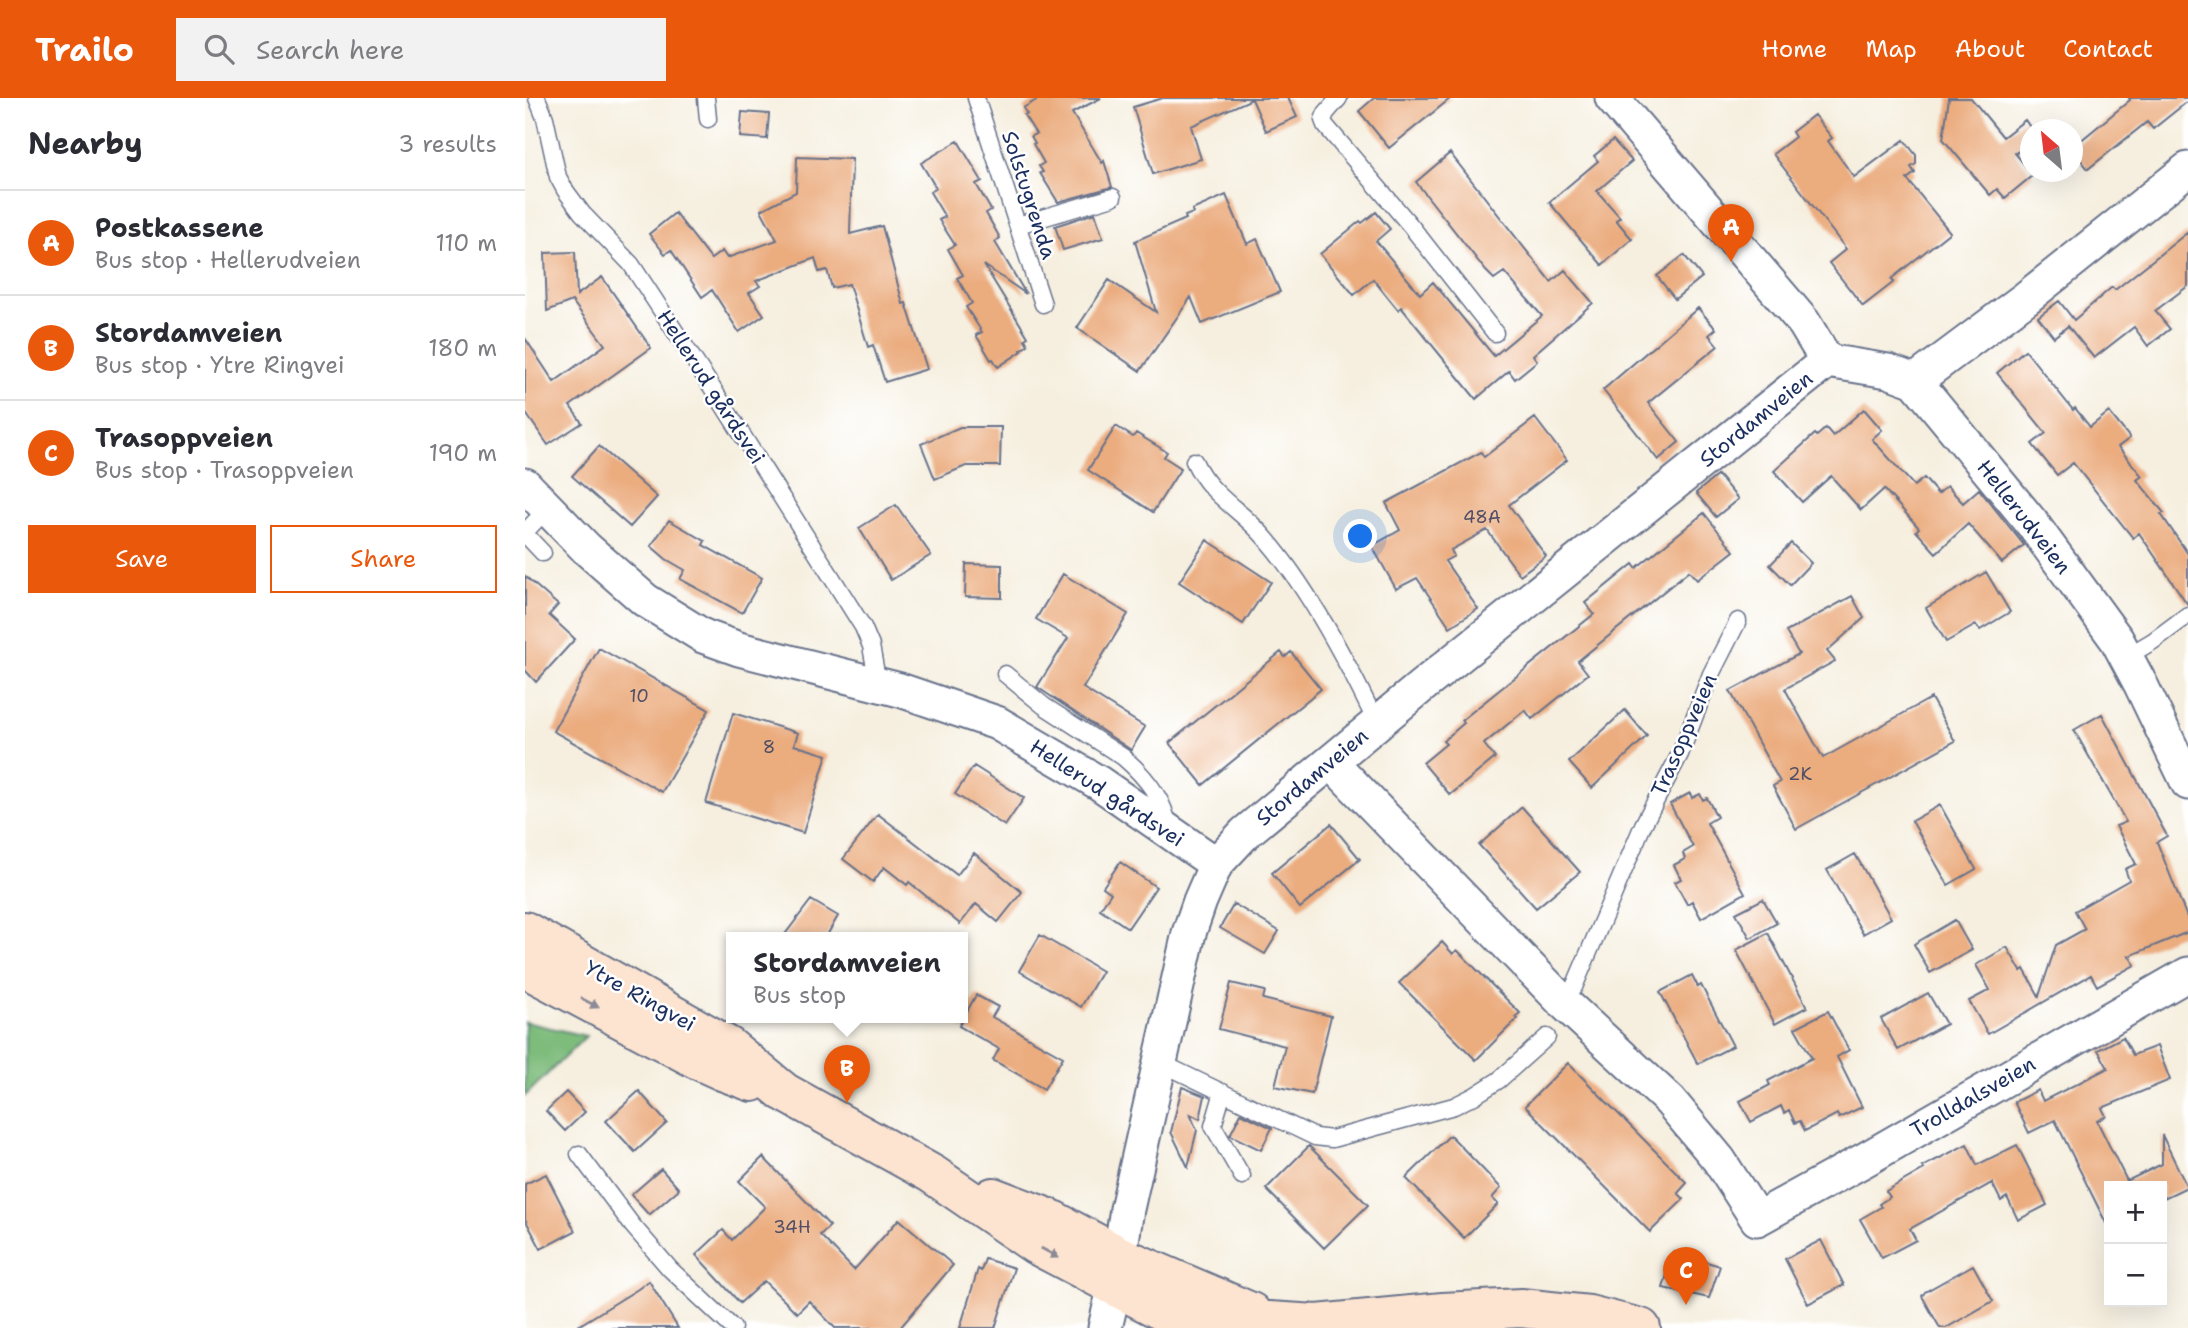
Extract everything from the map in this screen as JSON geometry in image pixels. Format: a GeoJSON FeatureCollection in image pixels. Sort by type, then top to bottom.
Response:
{"type":"FeatureCollection","features":[{"type":"Feature","properties":{"kind":"main road"},"geometry":{"type":"LineString","coordinates":[[525,916],[535,964]]}},
{"type":"Feature","properties":{"kind":"main road","name":"Ytre Ringvei"},"geometry":{"type":"LineString","coordinates":[[525,931],[535,964],[729,1046],[784,1092],[932,1174],[1036,1245],[1118,1271]]}},
{"type":"Feature","properties":{"kind":"main road"},"geometry":{"type":"LineString","coordinates":[[1118,1271],[1269,1321],[1341,1324],[1443,1312],[1521,1308],[1589,1315],[1641,1328]]}},
{"type":"Feature","properties":{"kind":"street"},"geometry":{"type":"LineString","coordinates":[[1612,98],[1789,304],[1827,361]]}},
{"type":"Feature","properties":{"kind":"street"},"geometry":{"type":"LineString","coordinates":[[1915,381],[2026,298],[2188,169]]}},
{"type":"Feature","properties":{"kind":"street","name":"Stordamveien"},"geometry":{"type":"LineString","coordinates":[[1105,1328],[1118,1271],[1127,1209],[1189,933],[1216,864],[1245,833],[1377,724],[1827,361],[1888,371],[1915,381]]}},
{"type":"Feature","properties":{"kind":"street","name":"Hellerudveien"},"geometry":{"type":"LineString","coordinates":[[1915,381],[2031,522],[2117,640],[2188,783]]}},
{"type":"Feature","properties":{"kind":"street","name":"Hellerud gårdsvei"},"geometry":{"type":"LineString","coordinates":[[525,485],[532,525],[587,549],[645,600],[703,636],[739,649],[877,684],[997,723],[1099,783],[1216,864]]}},
{"type":"Feature","properties":{"kind":"street"},"geometry":{"type":"LineString","coordinates":[[1331,762],[1563,1002]]}},
{"type":"Feature","properties":{"kind":"street","name":"Trolldalsveien"},"geometry":{"type":"LineString","coordinates":[[1563,1002],[1670,1101],[1719,1160],[1757,1219],[2188,974]]}},
{"type":"Feature","properties":{"kind":"lane","name":"Hellerud gårdsvei"},"geometry":{"type":"LineString","coordinates":[[537,98],[545,118],[558,177],[565,190],[582,213],[631,264],[731,417],[863,627],[871,646],[877,684]]}},
{"type":"Feature","properties":{"kind":"lane"},"geometry":{"type":"LineString","coordinates":[[706,98],[708,119]]}},
{"type":"Feature","properties":{"kind":"lane","name":"Solstugrenda"},"geometry":{"type":"LineString","coordinates":[[976,98],[1043,304]]}},
{"type":"Feature","properties":{"kind":"lane"},"geometry":{"type":"LineString","coordinates":[[1339,98],[1326,113],[1323,120],[1325,125],[1410,225],[1495,333]]}},
{"type":"Feature","properties":{"kind":"lane"},"geometry":{"type":"LineString","coordinates":[[1018,225],[1113,197]]}},
{"type":"Feature","properties":{"kind":"lane","name":"Stordamveien"},"geometry":{"type":"LineString","coordinates":[[1194,461],[1211,489],[1258,530],[1287,565],[1360,687],[1377,724]]}},
{"type":"Feature","properties":{"kind":"lane"},"geometry":{"type":"LineString","coordinates":[[532,525],[543,553]]}},
{"type":"Feature","properties":{"kind":"lane"},"geometry":{"type":"LineString","coordinates":[[2126,657],[2188,615]]}},
{"type":"Feature","properties":{"kind":"lane","name":"Trasoppveien"},"geometry":{"type":"LineString","coordinates":[[1563,1002],[1574,987],[1643,825],[1679,754],[1711,674],[1738,621]]}},
{"type":"Feature","properties":{"kind":"lane"},"geometry":{"type":"LineString","coordinates":[[1005,674],[1025,692],[1137,769],[1149,782],[1166,818],[1168,831]]}},
{"type":"Feature","properties":{"kind":"lane"},"geometry":{"type":"LineString","coordinates":[[1159,1062],[1274,1118],[1323,1139],[1332,1139],[1438,1110],[1474,1096],[1499,1080],[1547,1037]]}},
{"type":"Feature","properties":{"kind":"lane"},"geometry":{"type":"LineString","coordinates":[[1223,1092],[1213,1126],[1242,1176]]}},
{"type":"Feature","properties":{"kind":"lane"},"geometry":{"type":"LineString","coordinates":[[579,1154],[632,1225],[670,1269],[733,1328]]}},
{"type":"Feature","properties":{"kind":"green space"},"geometry":{"type":"Polygon","coordinates":[[[525,1022],[586,1036],[525,1096],[525,1022]]]}},
{"type":"Feature","properties":{"kind":"building"},"geometry":{"type":"Polygon","coordinates":[[[1040,98],[1101,98],[1072,113],[1102,163],[1104,161],[1112,187],[1058,202],[1040,173],[1043,172],[1039,166],[1044,163],[1031,136],[1036,134],[1024,115],[1027,114],[1023,108],[1040,98]]]}},
{"type":"Feature","properties":{"kind":"building"},"geometry":{"type":"Polygon","coordinates":[[[1163,98],[1288,98],[1297,117],[1266,131],[1252,99],[1191,126],[1201,159],[1153,174],[1133,107],[1163,98]]]}},
{"type":"Feature","properties":{"kind":"building"},"geometry":{"type":"Polygon","coordinates":[[[1374,98],[1451,98],[1389,148],[1359,111],[1374,98]]]}},
{"type":"Feature","properties":{"kind":"building"},"geometry":{"type":"Polygon","coordinates":[[[1949,98],[1971,98],[2003,137],[2020,124],[2020,150],[2015,153],[2020,159],[2020,182],[2024,182],[2005,198],[1997,189],[1990,195],[1943,139],[1949,98]]]}},
{"type":"Feature","properties":{"kind":"building"},"geometry":{"type":"Polygon","coordinates":[[[2129,98],[2188,98],[2188,101],[2153,129],[2147,122],[2088,169],[2083,163],[2083,139],[2130,100],[2129,98]]]}},
{"type":"Feature","properties":{"kind":"building"},"geometry":{"type":"Polygon","coordinates":[[[742,112],[769,114],[767,139],[740,137],[742,112]]]}},
{"type":"Feature","properties":{"kind":"building"},"geometry":{"type":"Polygon","coordinates":[[[1814,115],[1832,138],[1828,141],[1854,177],[1904,140],[1916,155],[1916,164],[1911,167],[1915,173],[1907,179],[1950,232],[1891,279],[1894,282],[1863,306],[1829,263],[1846,249],[1773,154],[1795,137],[1792,132],[1814,115]]]}},
{"type":"Feature","properties":{"kind":"building"},"geometry":{"type":"Polygon","coordinates":[[[1613,140],[1632,161],[1597,191],[1620,217],[1616,220],[1632,239],[1602,265],[1549,202],[1598,161],[1594,156],[1613,140]]]}},
{"type":"Feature","properties":{"kind":"building"},"geometry":{"type":"Polygon","coordinates":[[[958,141],[982,181],[976,184],[991,210],[986,213],[1000,238],[995,242],[1026,294],[984,265],[1028,337],[1025,339],[1028,345],[1022,351],[998,367],[976,335],[982,332],[966,307],[972,303],[957,278],[963,275],[948,249],[955,245],[939,220],[945,217],[930,192],[936,188],[921,163],[958,141]]]}},
{"type":"Feature","properties":{"kind":"building"},"geometry":{"type":"Polygon","coordinates":[[[1450,153],[1551,282],[1565,270],[1593,303],[1533,355],[1537,361],[1515,379],[1509,371],[1476,399],[1401,307],[1398,310],[1373,279],[1354,295],[1320,254],[1360,221],[1362,223],[1376,212],[1390,229],[1376,241],[1420,294],[1433,282],[1494,356],[1542,316],[1504,272],[1494,279],[1486,271],[1416,182],[1450,153]]]}},
{"type":"Feature","properties":{"kind":"building"},"geometry":{"type":"Polygon","coordinates":[[[797,157],[852,159],[850,234],[882,226],[903,304],[906,303],[927,369],[885,382],[873,345],[868,347],[849,284],[832,288],[827,270],[819,272],[815,258],[756,281],[760,286],[749,293],[764,315],[739,332],[712,290],[702,297],[671,250],[665,254],[649,234],[675,213],[711,259],[722,251],[727,258],[777,240],[761,210],[796,192],[797,157]]]}},
{"type":"Feature","properties":{"kind":"building"},"geometry":{"type":"Polygon","coordinates":[[[1226,195],[1247,244],[1257,239],[1280,292],[1202,324],[1191,297],[1140,371],[1077,328],[1109,280],[1156,312],[1135,241],[1186,219],[1185,216],[1193,213],[1192,210],[1226,195]]]}},
{"type":"Feature","properties":{"kind":"building"},"geometry":{"type":"Polygon","coordinates":[[[1095,213],[1103,238],[1063,250],[1055,226],[1095,213]]]}},
{"type":"Feature","properties":{"kind":"building"},"geometry":{"type":"Polygon","coordinates":[[[2188,232],[2188,286],[2155,311],[2170,329],[2148,346],[2134,327],[2094,358],[2068,326],[2054,337],[2038,317],[2059,301],[2074,320],[2112,287],[2115,290],[2188,232]]]}},
{"type":"Feature","properties":{"kind":"building"},"geometry":{"type":"Polygon","coordinates":[[[575,252],[577,295],[602,277],[651,348],[570,406],[582,423],[548,445],[525,412],[525,338],[554,382],[605,345],[572,301],[547,311],[545,253],[575,252]]]}},
{"type":"Feature","properties":{"kind":"building"},"geometry":{"type":"Polygon","coordinates":[[[1684,255],[1702,277],[1675,299],[1657,276],[1684,255]]]}},
{"type":"Feature","properties":{"kind":"building"},"geometry":{"type":"Polygon","coordinates":[[[1698,308],[1716,329],[1709,335],[1718,346],[1648,403],[1679,442],[1658,460],[1603,390],[1698,308]]]}},
{"type":"Feature","properties":{"kind":"building"},"geometry":{"type":"Polygon","coordinates":[[[2025,350],[2090,427],[2109,412],[2130,438],[2118,447],[2142,476],[2137,480],[2164,513],[2161,514],[2188,554],[2188,605],[2139,533],[2133,538],[2073,463],[2057,475],[2032,444],[2046,433],[1997,373],[2025,350]]]}},
{"type":"Feature","properties":{"kind":"building"},"geometry":{"type":"Polygon","coordinates":[[[1864,409],[1882,430],[1872,439],[1914,486],[1924,478],[1938,494],[1947,486],[1963,503],[1979,489],[2024,545],[2002,563],[1968,524],[1936,553],[1916,531],[1919,528],[1884,489],[1861,510],[1831,476],[1802,502],[1774,471],[1815,434],[1817,436],[1826,428],[1833,436],[1864,409]]]}},
{"type":"Feature","properties":{"kind":"building"},"geometry":{"type":"Polygon","coordinates":[[[1535,418],[1567,460],[1509,505],[1546,556],[1520,575],[1487,530],[1451,550],[1454,556],[1445,561],[1478,609],[1450,627],[1417,578],[1396,589],[1372,546],[1400,530],[1386,503],[1481,452],[1484,457],[1535,418]]]}},
{"type":"Feature","properties":{"kind":"building"},"geometry":{"type":"Polygon","coordinates":[[[1116,426],[1133,437],[1136,433],[1167,452],[1164,457],[1181,468],[1153,512],[1088,470],[1116,426]]]}},
{"type":"Feature","properties":{"kind":"building"},"geometry":{"type":"Polygon","coordinates":[[[960,427],[1001,427],[1000,466],[966,466],[935,479],[921,444],[960,427]]]}},
{"type":"Feature","properties":{"kind":"building"},"geometry":{"type":"Polygon","coordinates":[[[599,446],[657,497],[630,527],[572,476],[599,446]]]}},
{"type":"Feature","properties":{"kind":"building"},"geometry":{"type":"Polygon","coordinates":[[[1718,475],[1738,499],[1716,517],[1696,493],[1718,475]]]}},
{"type":"Feature","properties":{"kind":"building"},"geometry":{"type":"Polygon","coordinates":[[[896,505],[931,555],[891,580],[859,528],[896,505]]]}},
{"type":"Feature","properties":{"kind":"building"},"geometry":{"type":"Polygon","coordinates":[[[1704,513],[1734,551],[1697,580],[1689,571],[1578,661],[1588,674],[1532,719],[1525,710],[1484,744],[1495,758],[1450,795],[1423,763],[1446,744],[1443,741],[1464,723],[1462,720],[1594,614],[1585,603],[1633,564],[1636,568],[1704,513]]]}},
{"type":"Feature","properties":{"kind":"building"},"geometry":{"type":"Polygon","coordinates":[[[669,520],[705,541],[703,545],[762,578],[742,613],[680,579],[685,570],[651,546],[669,520]]]}},
{"type":"Feature","properties":{"kind":"building"},"geometry":{"type":"Polygon","coordinates":[[[1207,540],[1271,582],[1243,624],[1179,582],[1207,540]]]}},
{"type":"Feature","properties":{"kind":"building"},"geometry":{"type":"Polygon","coordinates":[[[1791,543],[1811,563],[1790,585],[1770,565],[1791,543]]]}},
{"type":"Feature","properties":{"kind":"building"},"geometry":{"type":"Polygon","coordinates":[[[966,564],[1002,565],[1002,598],[965,597],[966,564]]]}},
{"type":"Feature","properties":{"kind":"building"},"geometry":{"type":"Polygon","coordinates":[[[1986,572],[2010,612],[1980,630],[1976,625],[1946,642],[1926,608],[1986,572]]]}},
{"type":"Feature","properties":{"kind":"building"},"geometry":{"type":"Polygon","coordinates":[[[1063,574],[1128,614],[1083,688],[1145,727],[1131,750],[1037,687],[1068,638],[1036,619],[1063,574]]]}},
{"type":"Feature","properties":{"kind":"building"},"geometry":{"type":"Polygon","coordinates":[[[525,576],[558,605],[549,615],[575,639],[536,682],[525,670],[525,576]]]}},
{"type":"Feature","properties":{"kind":"building"},"geometry":{"type":"Polygon","coordinates":[[[1852,596],[1864,618],[1827,651],[1835,661],[1785,689],[1823,758],[1931,698],[1955,741],[1796,829],[1773,786],[1780,782],[1730,691],[1799,654],[1786,632],[1852,596]]]}},
{"type":"Feature","properties":{"kind":"building"},"geometry":{"type":"Polygon","coordinates":[[[599,648],[709,710],[662,792],[553,731],[599,648]]]}},
{"type":"Feature","properties":{"kind":"building"},"geometry":{"type":"Polygon","coordinates":[[[1281,652],[1285,657],[1291,652],[1321,689],[1203,785],[1169,743],[1281,652]]]}},
{"type":"Feature","properties":{"kind":"building"},"geometry":{"type":"Polygon","coordinates":[[[1625,710],[1647,736],[1592,788],[1569,762],[1625,710]]]}},
{"type":"Feature","properties":{"kind":"building"},"geometry":{"type":"Polygon","coordinates":[[[733,713],[798,733],[794,745],[827,755],[803,833],[706,803],[733,713]]]}},
{"type":"Feature","properties":{"kind":"building"},"geometry":{"type":"Polygon","coordinates":[[[2102,714],[2167,836],[2157,842],[2188,920],[2188,932],[2129,956],[2135,965],[2097,986],[2091,975],[1988,1034],[1969,1001],[1990,990],[1976,965],[2007,947],[2021,971],[2024,969],[2039,996],[2056,945],[2085,929],[2075,911],[2129,880],[2125,869],[2136,864],[2116,826],[2126,822],[2074,730],[2102,714]]]}},
{"type":"Feature","properties":{"kind":"building"},"geometry":{"type":"Polygon","coordinates":[[[974,766],[1024,798],[1005,826],[955,794],[974,766]]]}},
{"type":"Feature","properties":{"kind":"building"},"geometry":{"type":"Polygon","coordinates":[[[1690,793],[1692,798],[1700,794],[1703,800],[1707,798],[1717,817],[1707,823],[1745,893],[1701,918],[1692,901],[1687,904],[1675,882],[1681,879],[1674,865],[1685,859],[1683,853],[1693,847],[1670,804],[1690,793]]]}},
{"type":"Feature","properties":{"kind":"building"},"geometry":{"type":"Polygon","coordinates":[[[1940,805],[1976,869],[1948,885],[1912,821],[1940,805]]]}},
{"type":"Feature","properties":{"kind":"building"},"geometry":{"type":"Polygon","coordinates":[[[1522,807],[1580,872],[1536,908],[1479,845],[1522,807]]]}},
{"type":"Feature","properties":{"kind":"building"},"geometry":{"type":"Polygon","coordinates":[[[878,814],[957,875],[974,853],[1022,892],[998,922],[976,904],[960,924],[909,882],[907,885],[884,867],[873,882],[843,859],[878,814]]]}},
{"type":"Feature","properties":{"kind":"building"},"geometry":{"type":"Polygon","coordinates":[[[1331,824],[1360,859],[1300,908],[1272,873],[1331,824]]]}},
{"type":"Feature","properties":{"kind":"building"},"geometry":{"type":"Polygon","coordinates":[[[1855,854],[1891,918],[1863,934],[1827,870],[1855,854]]]}},
{"type":"Feature","properties":{"kind":"building"},"geometry":{"type":"Polygon","coordinates":[[[1120,862],[1156,887],[1128,928],[1100,909],[1111,893],[1103,887],[1120,862]]]}},
{"type":"Feature","properties":{"kind":"building"},"geometry":{"type":"Polygon","coordinates":[[[1763,899],[1777,923],[1750,938],[1736,913],[1763,899]]]}},
{"type":"Feature","properties":{"kind":"building"},"geometry":{"type":"Polygon","coordinates":[[[811,900],[838,916],[829,932],[787,932],[811,900]]]}},
{"type":"Feature","properties":{"kind":"building"},"geometry":{"type":"Polygon","coordinates":[[[1234,904],[1279,931],[1265,954],[1220,928],[1234,904]]]}},
{"type":"Feature","properties":{"kind":"building"},"geometry":{"type":"Polygon","coordinates":[[[1955,920],[1972,950],[1930,973],[1914,944],[1955,920]]]}},
{"type":"Feature","properties":{"kind":"building"},"geometry":{"type":"Polygon","coordinates":[[[1768,933],[1807,1007],[1775,1024],[1736,950],[1768,933]]]}},
{"type":"Feature","properties":{"kind":"building"},"geometry":{"type":"Polygon","coordinates":[[[1040,935],[1102,971],[1081,1007],[1019,971],[1040,935]]]}},
{"type":"Feature","properties":{"kind":"building"},"geometry":{"type":"Polygon","coordinates":[[[1442,942],[1453,954],[1457,950],[1520,1013],[1476,1060],[1399,983],[1442,942]]]}},
{"type":"Feature","properties":{"kind":"building"},"geometry":{"type":"Polygon","coordinates":[[[1692,975],[1698,987],[1701,985],[1733,1046],[1698,1064],[1660,992],[1692,975]]]}},
{"type":"Feature","properties":{"kind":"building"},"geometry":{"type":"Polygon","coordinates":[[[1231,983],[1265,991],[1263,999],[1331,1016],[1312,1094],[1275,1086],[1285,1046],[1219,1029],[1231,983]]]}},
{"type":"Feature","properties":{"kind":"building"},"geometry":{"type":"Polygon","coordinates":[[[1928,993],[1946,1024],[1898,1050],[1881,1019],[1928,993]]]}},
{"type":"Feature","properties":{"kind":"building"},"geometry":{"type":"Polygon","coordinates":[[[976,995],[998,1007],[992,1017],[1063,1057],[1044,1089],[993,1060],[999,1049],[959,1026],[961,1023],[968,1023],[968,1010],[976,995]]]}},
{"type":"Feature","properties":{"kind":"building"},"geometry":{"type":"Polygon","coordinates":[[[1828,1011],[1849,1050],[1837,1057],[1862,1107],[1839,1118],[1837,1114],[1805,1131],[1800,1121],[1795,1123],[1789,1110],[1784,1113],[1781,1106],[1751,1122],[1740,1101],[1770,1085],[1768,1081],[1812,1058],[1795,1028],[1828,1011]]]}},
{"type":"Feature","properties":{"kind":"building"},"geometry":{"type":"Polygon","coordinates":[[[2123,1037],[2133,1055],[2157,1046],[2170,1080],[2102,1108],[2106,1116],[2097,1121],[2127,1181],[2104,1181],[2104,1219],[2055,1120],[2029,1133],[2014,1102],[2038,1090],[2043,1101],[2108,1068],[2098,1050],[2123,1037]]]}},
{"type":"Feature","properties":{"kind":"building"},"geometry":{"type":"Polygon","coordinates":[[[1568,1063],[1687,1183],[1678,1193],[1684,1199],[1650,1232],[1525,1106],[1568,1063]]]}},
{"type":"Feature","properties":{"kind":"building"},"geometry":{"type":"Polygon","coordinates":[[[1182,1087],[1205,1096],[1200,1119],[1190,1114],[1197,1130],[1188,1167],[1171,1132],[1182,1087]]]}},
{"type":"Feature","properties":{"kind":"building"},"geometry":{"type":"Polygon","coordinates":[[[639,1091],[667,1123],[635,1152],[606,1121],[639,1091]]]}},
{"type":"Feature","properties":{"kind":"building"},"geometry":{"type":"Polygon","coordinates":[[[566,1092],[585,1112],[565,1131],[546,1111],[566,1092]]]}},
{"type":"Feature","properties":{"kind":"building"},"geometry":{"type":"Polygon","coordinates":[[[1241,1113],[1272,1128],[1261,1150],[1230,1135],[1241,1113]]]}},
{"type":"Feature","properties":{"kind":"building"},"geometry":{"type":"Polygon","coordinates":[[[1450,1135],[1501,1188],[1492,1198],[1498,1204],[1464,1238],[1406,1178],[1450,1135]]]}},
{"type":"Feature","properties":{"kind":"building"},"geometry":{"type":"Polygon","coordinates":[[[2162,1135],[2187,1187],[2167,1197],[2167,1181],[2127,1181],[2162,1164],[2162,1135]]]}},
{"type":"Feature","properties":{"kind":"building"},"geometry":{"type":"Polygon","coordinates":[[[1967,1144],[1977,1165],[2017,1145],[2047,1205],[2018,1220],[2007,1197],[2001,1201],[1992,1183],[1910,1229],[1916,1240],[1882,1258],[1860,1219],[1881,1207],[1879,1204],[1890,1197],[1886,1191],[1924,1169],[1922,1167],[1967,1144]]]}},
{"type":"Feature","properties":{"kind":"building"},"geometry":{"type":"Polygon","coordinates":[[[1309,1146],[1368,1205],[1324,1248],[1266,1189],[1309,1146]]]}},
{"type":"Feature","properties":{"kind":"building"},"geometry":{"type":"Polygon","coordinates":[[[763,1157],[830,1226],[820,1235],[854,1270],[899,1219],[953,1265],[900,1328],[835,1328],[809,1301],[797,1313],[764,1281],[740,1303],[696,1255],[723,1230],[732,1240],[765,1207],[739,1181],[763,1157]]]}},
{"type":"Feature","properties":{"kind":"building"},"geometry":{"type":"Polygon","coordinates":[[[661,1169],[679,1189],[649,1215],[631,1195],[661,1169]]]}},
{"type":"Feature","properties":{"kind":"building"},"geometry":{"type":"Polygon","coordinates":[[[546,1174],[575,1231],[541,1249],[525,1219],[525,1184],[546,1174]]]}},
{"type":"Feature","properties":{"kind":"building"},"geometry":{"type":"Polygon","coordinates":[[[1821,1240],[1844,1285],[1808,1304],[1785,1259],[1821,1240]]]}},
{"type":"Feature","properties":{"kind":"building"},"geometry":{"type":"Polygon","coordinates":[[[1674,1252],[1720,1266],[1709,1298],[1663,1288],[1674,1252]]]}},
{"type":"Feature","properties":{"kind":"building"},"geometry":{"type":"Polygon","coordinates":[[[985,1259],[1014,1268],[995,1328],[960,1328],[978,1269],[981,1271],[985,1259]]]}},
{"type":"Feature","properties":{"kind":"building"},"geometry":{"type":"Polygon","coordinates":[[[1973,1265],[1993,1301],[1946,1328],[1940,1328],[1922,1296],[1973,1265]]]}},
{"type":"Feature","properties":{"kind":"building"},"geometry":{"type":"Polygon","coordinates":[[[649,1281],[678,1328],[575,1328],[638,1289],[649,1281]]]}},
{"type":"Feature","properties":{"kind":"place","name":"Postkassene"},"geometry":{"type":"Point","coordinates":[1731,262]}},
{"type":"Feature","properties":{"kind":"place","name":"Stordamveien"},"geometry":{"type":"Point","coordinates":[847,1103]}},
{"type":"Feature","properties":{"kind":"place","name":"Trasoppveien"},"geometry":{"type":"Point","coordinates":[1686,1305]}}]}
